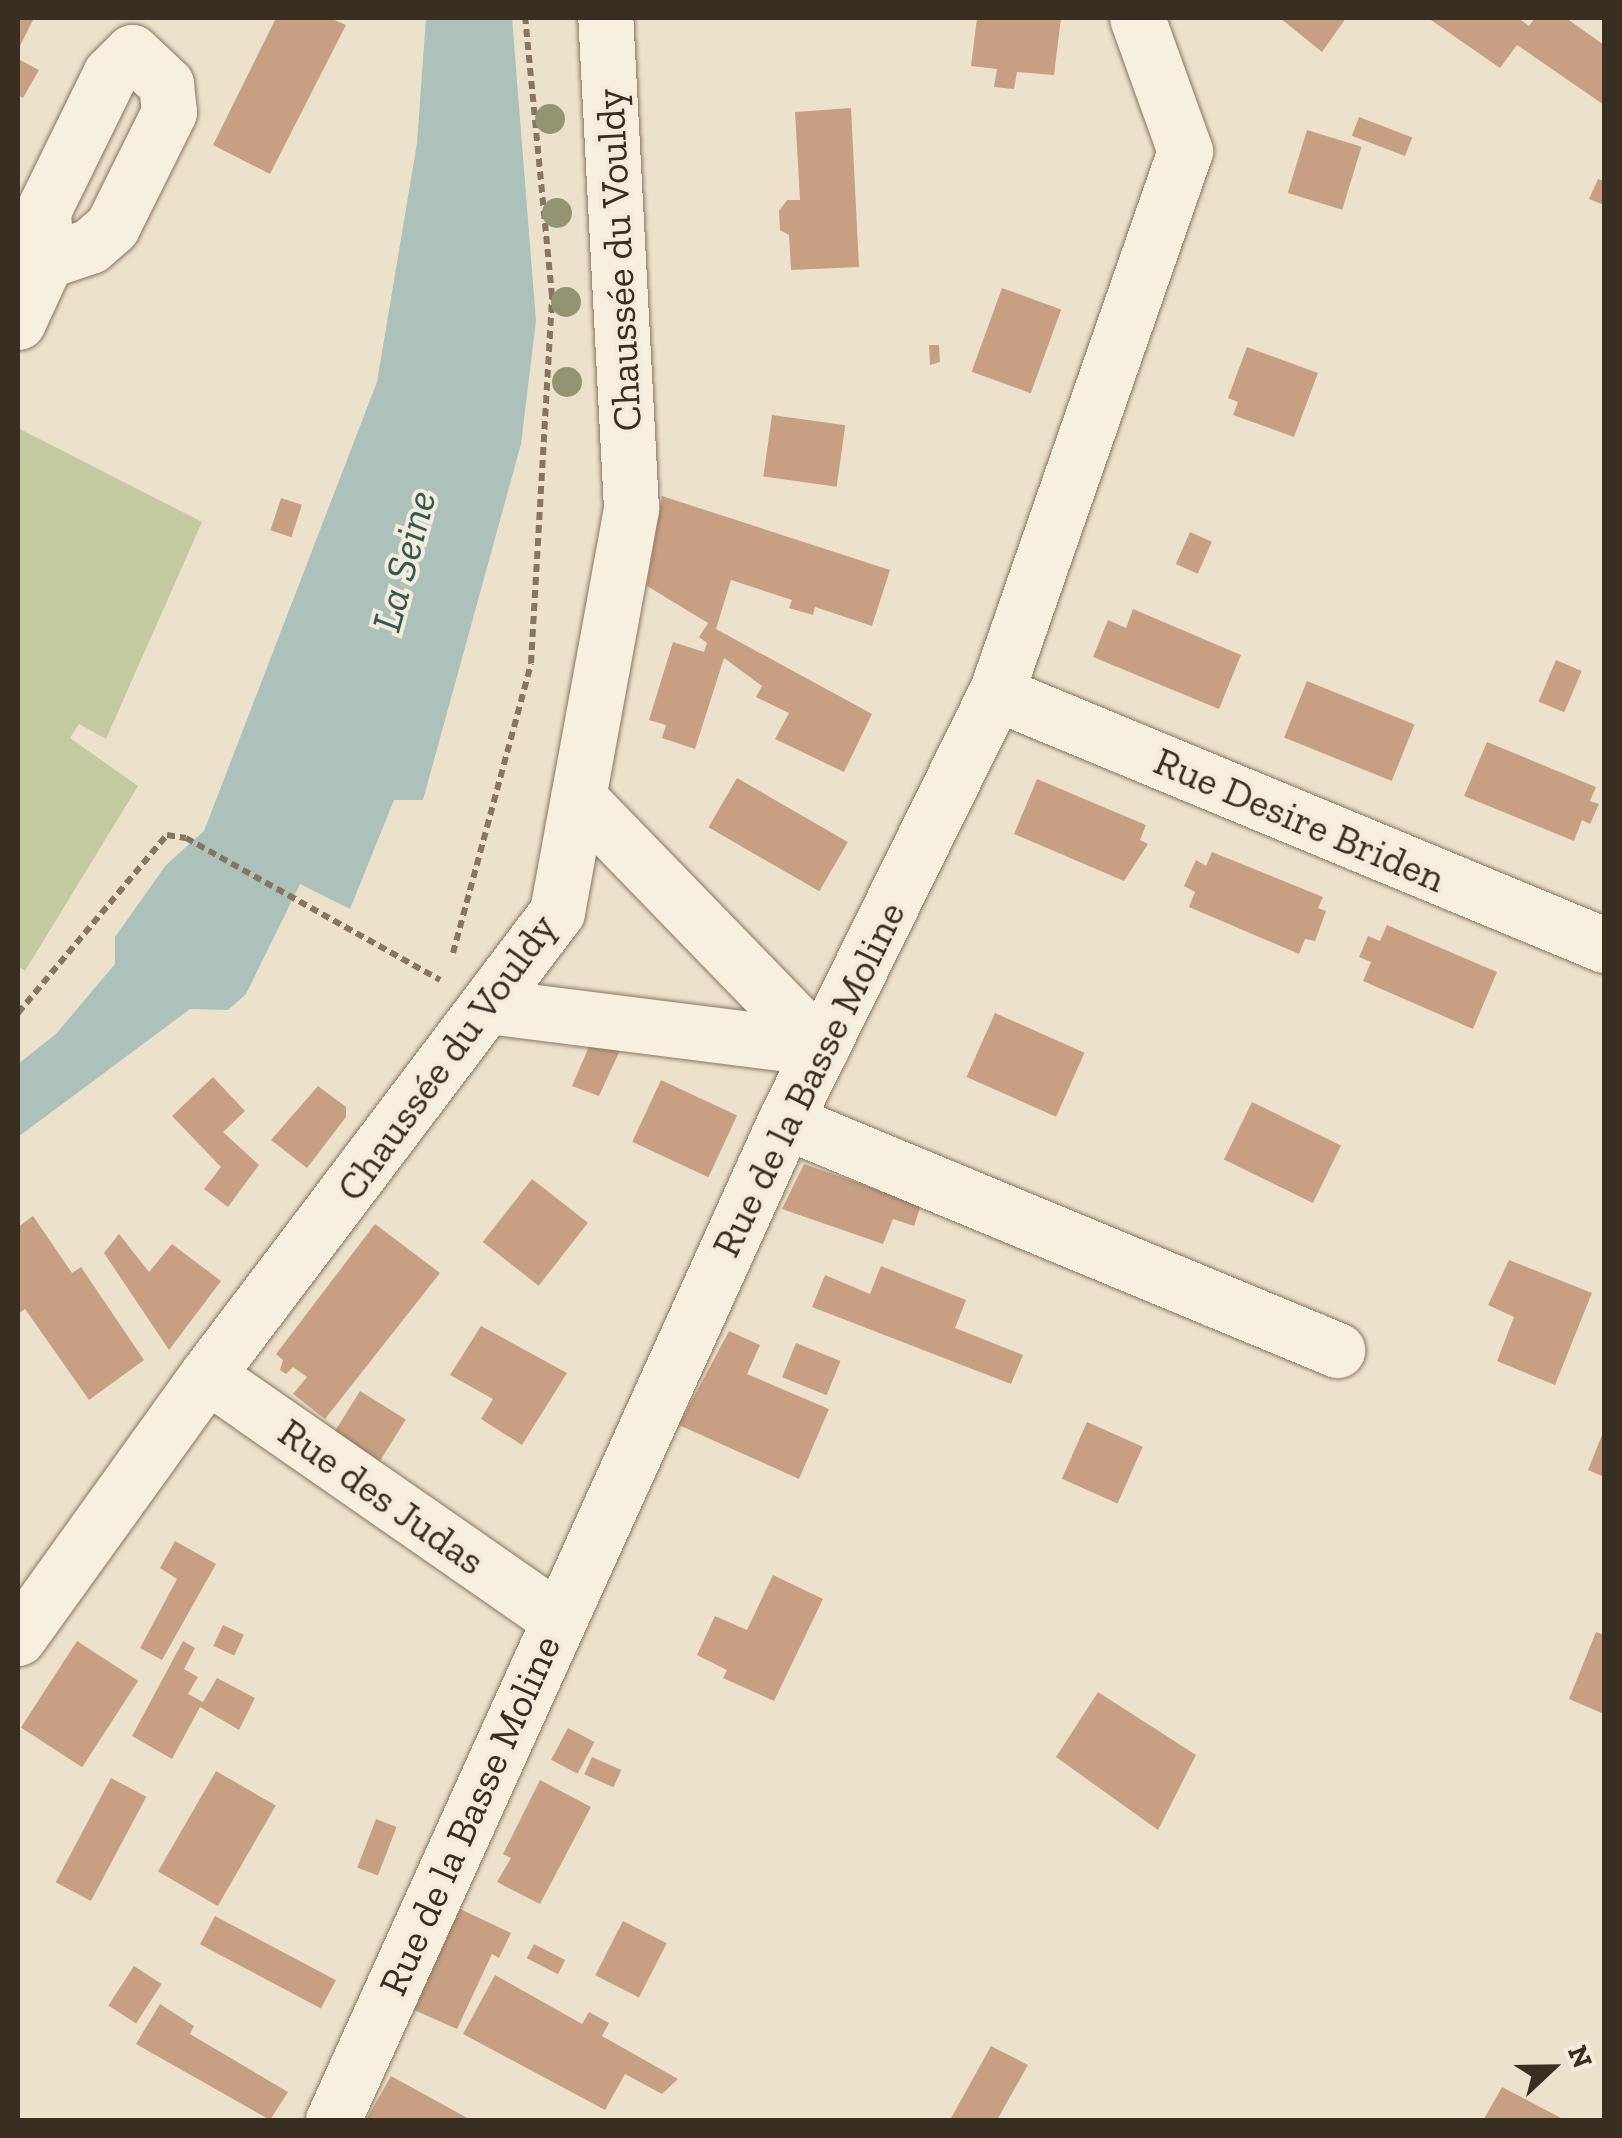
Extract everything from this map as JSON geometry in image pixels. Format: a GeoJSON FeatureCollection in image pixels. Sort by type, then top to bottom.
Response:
{"type":"FeatureCollection","features":[{"type":"Feature","properties":{"kind":"street","name":"Chaussée du Vouldy"},"geometry":{"type":"LineString","coordinates":[[18,1638],[206,1375],[557,912],[631,508],[604,18]]}},
{"type":"Feature","properties":{"kind":"street","name":"Rue de la Basse Moline"},"geometry":{"type":"LineString","coordinates":[[332,2120],[785,1122],[996,693],[1185,151],[1138,18]]}},
{"type":"Feature","properties":{"kind":"street"},"geometry":{"type":"LineString","coordinates":[[18,322],[46,261],[90,246],[112,227],[169,112],[166,84],[139,35]]}},
{"type":"Feature","properties":{"kind":"street","name":"Rue Desire Briden"},"geometry":{"type":"LineString","coordinates":[[996,693],[1604,945]]}},
{"type":"Feature","properties":{"kind":"street"},"geometry":{"type":"LineString","coordinates":[[578,796],[822,1048]]}},
{"type":"Feature","properties":{"kind":"street"},"geometry":{"type":"LineString","coordinates":[[488,1006],[822,1048]]}},
{"type":"Feature","properties":{"kind":"street"},"geometry":{"type":"LineString","coordinates":[[785,1122],[1336,1350]]}},
{"type":"Feature","properties":{"kind":"street","name":"Rue des Judas"},"geometry":{"type":"LineString","coordinates":[[206,1375],[558,1618]]}},
{"type":"Feature","properties":{"kind":"path"},"geometry":{"type":"LineString","coordinates":[[432,998],[462,934],[531,663],[552,296],[526,18]]}},
{"type":"Feature","properties":{"kind":"path"},"geometry":{"type":"LineString","coordinates":[[18,1013],[167,834],[186,838],[440,980]]}},
{"type":"Feature","properties":{"kind":"green space"},"geometry":{"type":"Polygon","coordinates":[[[18,428],[202,522],[106,739],[79,724],[70,738],[138,786],[25,971],[18,966],[18,428]]]}},
{"type":"Feature","properties":{"kind":"water","name":"La Seine"},"geometry":{"type":"Polygon","coordinates":[[[426,18],[512,18],[536,321],[521,444],[423,800],[394,800],[350,909],[300,884],[246,994],[228,1010],[190,1009],[18,1137],[18,1064],[56,1034],[115,964],[115,937],[166,865],[204,831],[377,382],[417,143],[426,18]]]}},
{"type":"Feature","properties":{"kind":"building"},"geometry":{"type":"Polygon","coordinates":[[[18,18],[34,18],[18,50],[18,18]]]}},
{"type":"Feature","properties":{"kind":"building"},"geometry":{"type":"Polygon","coordinates":[[[276,18],[330,18],[346,25],[270,174],[213,145],[276,18]]]}},
{"type":"Feature","properties":{"kind":"building"},"geometry":{"type":"Polygon","coordinates":[[[977,18],[1061,18],[1054,75],[1017,72],[1014,89],[994,87],[997,69],[971,66],[977,18]]]}},
{"type":"Feature","properties":{"kind":"building"},"geometry":{"type":"Polygon","coordinates":[[[1280,18],[1346,18],[1322,52],[1280,18]]]}},
{"type":"Feature","properties":{"kind":"building"},"geometry":{"type":"Polygon","coordinates":[[[1428,18],[1518,18],[1529,26],[1535,18],[1566,18],[1604,45],[1604,105],[1517,45],[1500,68],[1428,18]]]}},
{"type":"Feature","properties":{"kind":"building"},"geometry":{"type":"Polygon","coordinates":[[[18,59],[39,70],[23,98],[18,95],[18,59]]]}},
{"type":"Feature","properties":{"kind":"building"},"geometry":{"type":"Polygon","coordinates":[[[851,108],[859,267],[791,270],[789,235],[780,230],[779,211],[787,200],[800,200],[795,112],[851,108]]]}},
{"type":"Feature","properties":{"kind":"building"},"geometry":{"type":"Polygon","coordinates":[[[1359,117],[1412,137],[1405,156],[1352,136],[1359,117]]]}},
{"type":"Feature","properties":{"kind":"building"},"geometry":{"type":"Polygon","coordinates":[[[1307,130],[1362,147],[1342,210],[1288,193],[1307,130]]]}},
{"type":"Feature","properties":{"kind":"building"},"geometry":{"type":"Polygon","coordinates":[[[1598,179],[1604,181],[1604,205],[1589,199],[1598,179]]]}},
{"type":"Feature","properties":{"kind":"building"},"geometry":{"type":"Polygon","coordinates":[[[1002,288],[1061,310],[1031,393],[972,372],[1002,288]]]}},
{"type":"Feature","properties":{"kind":"building"},"geometry":{"type":"Polygon","coordinates":[[[929,345],[939,345],[940,362],[930,365],[929,345]]]}},
{"type":"Feature","properties":{"kind":"building"},"geometry":{"type":"Polygon","coordinates":[[[1247,347],[1318,373],[1294,437],[1233,415],[1238,402],[1228,398],[1247,347]]]}},
{"type":"Feature","properties":{"kind":"building"},"geometry":{"type":"Polygon","coordinates":[[[772,415],[845,425],[837,487],[763,476],[772,415]]]}},
{"type":"Feature","properties":{"kind":"building"},"geometry":{"type":"Polygon","coordinates":[[[662,496],[890,570],[872,626],[815,607],[813,615],[789,608],[792,600],[731,580],[716,629],[872,714],[844,772],[775,739],[789,713],[756,697],[762,686],[724,658],[695,749],[662,738],[666,725],[649,720],[673,642],[704,652],[707,643],[699,637],[708,623],[647,586],[662,496]]]}},
{"type":"Feature","properties":{"kind":"building"},"geometry":{"type":"Polygon","coordinates":[[[281,498],[302,505],[291,537],[270,530],[281,498]]]}},
{"type":"Feature","properties":{"kind":"building"},"geometry":{"type":"Polygon","coordinates":[[[1190,532],[1212,542],[1198,574],[1176,564],[1190,532]]]}},
{"type":"Feature","properties":{"kind":"building"},"geometry":{"type":"Polygon","coordinates":[[[1133,609],[1241,655],[1219,709],[1093,657],[1108,620],[1126,628],[1133,609]]]}},
{"type":"Feature","properties":{"kind":"building"},"geometry":{"type":"Polygon","coordinates":[[[1556,660],[1582,671],[1564,712],[1538,701],[1556,660]]]}},
{"type":"Feature","properties":{"kind":"building"},"geometry":{"type":"Polygon","coordinates":[[[1307,681],[1415,724],[1392,781],[1284,738],[1307,681]]]}},
{"type":"Feature","properties":{"kind":"building"},"geometry":{"type":"Polygon","coordinates":[[[1487,742],[1596,787],[1590,801],[1599,804],[1590,824],[1582,820],[1574,841],[1464,796],[1487,742]]]}},
{"type":"Feature","properties":{"kind":"building"},"geometry":{"type":"Polygon","coordinates":[[[737,778],[848,842],[819,891],[708,827],[737,778]]]}},
{"type":"Feature","properties":{"kind":"building"},"geometry":{"type":"Polygon","coordinates":[[[1037,779],[1146,825],[1140,840],[1148,844],[1124,881],[1014,834],[1037,779]]]}},
{"type":"Feature","properties":{"kind":"building"},"geometry":{"type":"Polygon","coordinates":[[[1212,852],[1323,897],[1318,908],[1326,911],[1315,941],[1305,939],[1299,954],[1189,907],[1195,892],[1184,886],[1196,860],[1206,866],[1212,852]]]}},
{"type":"Feature","properties":{"kind":"building"},"geometry":{"type":"Polygon","coordinates":[[[1387,925],[1497,972],[1473,1029],[1363,981],[1371,962],[1359,957],[1368,936],[1380,941],[1387,925]]]}},
{"type":"Feature","properties":{"kind":"building"},"geometry":{"type":"Polygon","coordinates":[[[995,1013],[1085,1053],[1056,1117],[967,1077],[995,1013]]]}},
{"type":"Feature","properties":{"kind":"building"},"geometry":{"type":"Polygon","coordinates":[[[591,1042],[621,1048],[599,1096],[572,1086],[591,1042]]]}},
{"type":"Feature","properties":{"kind":"building"},"geometry":{"type":"Polygon","coordinates":[[[213,1077],[245,1111],[223,1132],[259,1165],[228,1207],[204,1189],[221,1167],[172,1116],[213,1077]]]}},
{"type":"Feature","properties":{"kind":"building"},"geometry":{"type":"Polygon","coordinates":[[[661,1080],[737,1115],[708,1177],[632,1142],[661,1080]]]}},
{"type":"Feature","properties":{"kind":"building"},"geometry":{"type":"Polygon","coordinates":[[[318,1086],[346,1107],[346,1117],[307,1168],[271,1140],[318,1086]]]}},
{"type":"Feature","properties":{"kind":"building"},"geometry":{"type":"Polygon","coordinates":[[[1252,1102],[1341,1145],[1313,1203],[1224,1160],[1252,1102]]]}},
{"type":"Feature","properties":{"kind":"building"},"geometry":{"type":"Polygon","coordinates":[[[804,1164],[921,1205],[914,1226],[893,1219],[883,1244],[782,1209],[804,1164]]]}},
{"type":"Feature","properties":{"kind":"building"},"geometry":{"type":"Polygon","coordinates":[[[532,1179],[588,1223],[539,1286],[483,1242],[532,1179]]]}},
{"type":"Feature","properties":{"kind":"building"},"geometry":{"type":"Polygon","coordinates":[[[33,1216],[72,1273],[81,1267],[144,1360],[89,1400],[25,1309],[18,1314],[18,1227],[33,1216]]]}},
{"type":"Feature","properties":{"kind":"building"},"geometry":{"type":"Polygon","coordinates":[[[375,1224],[440,1273],[325,1419],[293,1394],[307,1377],[293,1367],[286,1374],[280,1370],[283,1360],[276,1354],[375,1224]]]}},
{"type":"Feature","properties":{"kind":"building"},"geometry":{"type":"Polygon","coordinates":[[[119,1234],[149,1272],[172,1244],[221,1281],[169,1350],[104,1253],[119,1234]]]}},
{"type":"Feature","properties":{"kind":"building"},"geometry":{"type":"Polygon","coordinates":[[[1509,1260],[1592,1293],[1555,1385],[1497,1361],[1514,1317],[1488,1305],[1509,1260]]]}},
{"type":"Feature","properties":{"kind":"building"},"geometry":{"type":"Polygon","coordinates":[[[881,1266],[966,1300],[955,1328],[1023,1355],[1011,1384],[812,1307],[825,1275],[870,1294],[881,1266]]]}},
{"type":"Feature","properties":{"kind":"building"},"geometry":{"type":"Polygon","coordinates":[[[481,1326],[567,1373],[522,1445],[481,1419],[493,1399],[450,1375],[481,1326]]]}},
{"type":"Feature","properties":{"kind":"building"},"geometry":{"type":"Polygon","coordinates":[[[729,1331],[760,1345],[747,1374],[829,1409],[799,1479],[679,1425],[729,1331]]]}},
{"type":"Feature","properties":{"kind":"building"},"geometry":{"type":"Polygon","coordinates":[[[796,1343],[841,1361],[827,1395],[782,1377],[796,1343]]]}},
{"type":"Feature","properties":{"kind":"building"},"geometry":{"type":"Polygon","coordinates":[[[360,1391],[406,1420],[374,1470],[328,1442],[360,1391]]]}},
{"type":"Feature","properties":{"kind":"building"},"geometry":{"type":"Polygon","coordinates":[[[1087,1422],[1143,1447],[1118,1503],[1062,1479],[1087,1422]]]}},
{"type":"Feature","properties":{"kind":"building"},"geometry":{"type":"Polygon","coordinates":[[[1604,1430],[1604,1477],[1588,1470],[1604,1430]]]}},
{"type":"Feature","properties":{"kind":"building"},"geometry":{"type":"Polygon","coordinates":[[[175,1541],[216,1564],[162,1660],[140,1648],[177,1579],[160,1568],[175,1541]]]}},
{"type":"Feature","properties":{"kind":"building"},"geometry":{"type":"Polygon","coordinates":[[[773,1575],[823,1599],[774,1701],[723,1678],[727,1670],[697,1655],[715,1616],[747,1630],[773,1575]]]}},
{"type":"Feature","properties":{"kind":"building"},"geometry":{"type":"Polygon","coordinates":[[[223,1625],[244,1635],[234,1656],[213,1646],[223,1625]]]}},
{"type":"Feature","properties":{"kind":"building"},"geometry":{"type":"Polygon","coordinates":[[[1596,1632],[1604,1635],[1604,1714],[1569,1699],[1596,1632]]]}},
{"type":"Feature","properties":{"kind":"building"},"geometry":{"type":"Polygon","coordinates":[[[77,1641],[138,1681],[82,1767],[21,1727],[77,1641]]]}},
{"type":"Feature","properties":{"kind":"building"},"geometry":{"type":"Polygon","coordinates":[[[183,1641],[195,1648],[184,1669],[198,1677],[188,1694],[203,1702],[217,1678],[255,1698],[239,1730],[200,1707],[172,1759],[132,1736],[183,1641]]]}},
{"type":"Feature","properties":{"kind":"building"},"geometry":{"type":"Polygon","coordinates":[[[1098,1692],[1196,1755],[1158,1830],[1056,1757],[1098,1692]]]}},
{"type":"Feature","properties":{"kind":"building"},"geometry":{"type":"Polygon","coordinates":[[[568,1728],[594,1742],[578,1774],[551,1760],[568,1728]]]}},
{"type":"Feature","properties":{"kind":"building"},"geometry":{"type":"Polygon","coordinates":[[[592,1757],[621,1770],[614,1787],[584,1774],[592,1757]]]}},
{"type":"Feature","properties":{"kind":"building"},"geometry":{"type":"Polygon","coordinates":[[[216,1771],[276,1806],[218,1906],[158,1871],[216,1771]]]}},
{"type":"Feature","properties":{"kind":"building"},"geometry":{"type":"Polygon","coordinates":[[[111,1778],[146,1797],[91,1901],[56,1882],[111,1778]]]}},
{"type":"Feature","properties":{"kind":"building"},"geometry":{"type":"Polygon","coordinates":[[[540,1780],[591,1807],[540,1904],[497,1882],[511,1858],[503,1854],[540,1780]]]}},
{"type":"Feature","properties":{"kind":"building"},"geometry":{"type":"Polygon","coordinates":[[[376,1819],[397,1827],[378,1875],[357,1868],[376,1819]]]}},
{"type":"Feature","properties":{"kind":"building"},"geometry":{"type":"Polygon","coordinates":[[[460,1909],[511,1933],[499,1958],[492,1954],[457,2029],[414,2010],[460,1909]]]}},
{"type":"Feature","properties":{"kind":"building"},"geometry":{"type":"Polygon","coordinates":[[[215,1916],[336,1980],[321,2009],[200,1944],[215,1916]]]}},
{"type":"Feature","properties":{"kind":"building"},"geometry":{"type":"Polygon","coordinates":[[[623,1921],[667,1943],[639,1998],[595,1975],[623,1921]]]}},
{"type":"Feature","properties":{"kind":"building"},"geometry":{"type":"Polygon","coordinates":[[[534,1944],[565,1960],[558,1974],[527,1958],[534,1944]]]}},
{"type":"Feature","properties":{"kind":"building"},"geometry":{"type":"Polygon","coordinates":[[[134,1966],[162,1984],[136,2023],[108,2005],[134,1966]]]}},
{"type":"Feature","properties":{"kind":"building"},"geometry":{"type":"Polygon","coordinates":[[[495,1975],[582,2024],[589,2012],[609,2023],[602,2036],[678,2079],[662,2094],[625,2074],[605,2110],[463,2034],[495,1975]]]}},
{"type":"Feature","properties":{"kind":"building"},"geometry":{"type":"Polygon","coordinates":[[[160,2004],[194,2026],[190,2034],[288,2092],[270,2120],[136,2044],[160,2004]]]}},
{"type":"Feature","properties":{"kind":"building"},"geometry":{"type":"Polygon","coordinates":[[[991,2046],[1028,2065],[997,2120],[950,2120],[991,2046]]]}},
{"type":"Feature","properties":{"kind":"building"},"geometry":{"type":"Polygon","coordinates":[[[391,2076],[471,2120],[366,2120],[391,2076]]]}},
{"type":"Feature","properties":{"kind":"building"},"geometry":{"type":"Polygon","coordinates":[[[1502,2087],[1561,2118],[1484,2119],[1502,2087]]]}}]}
